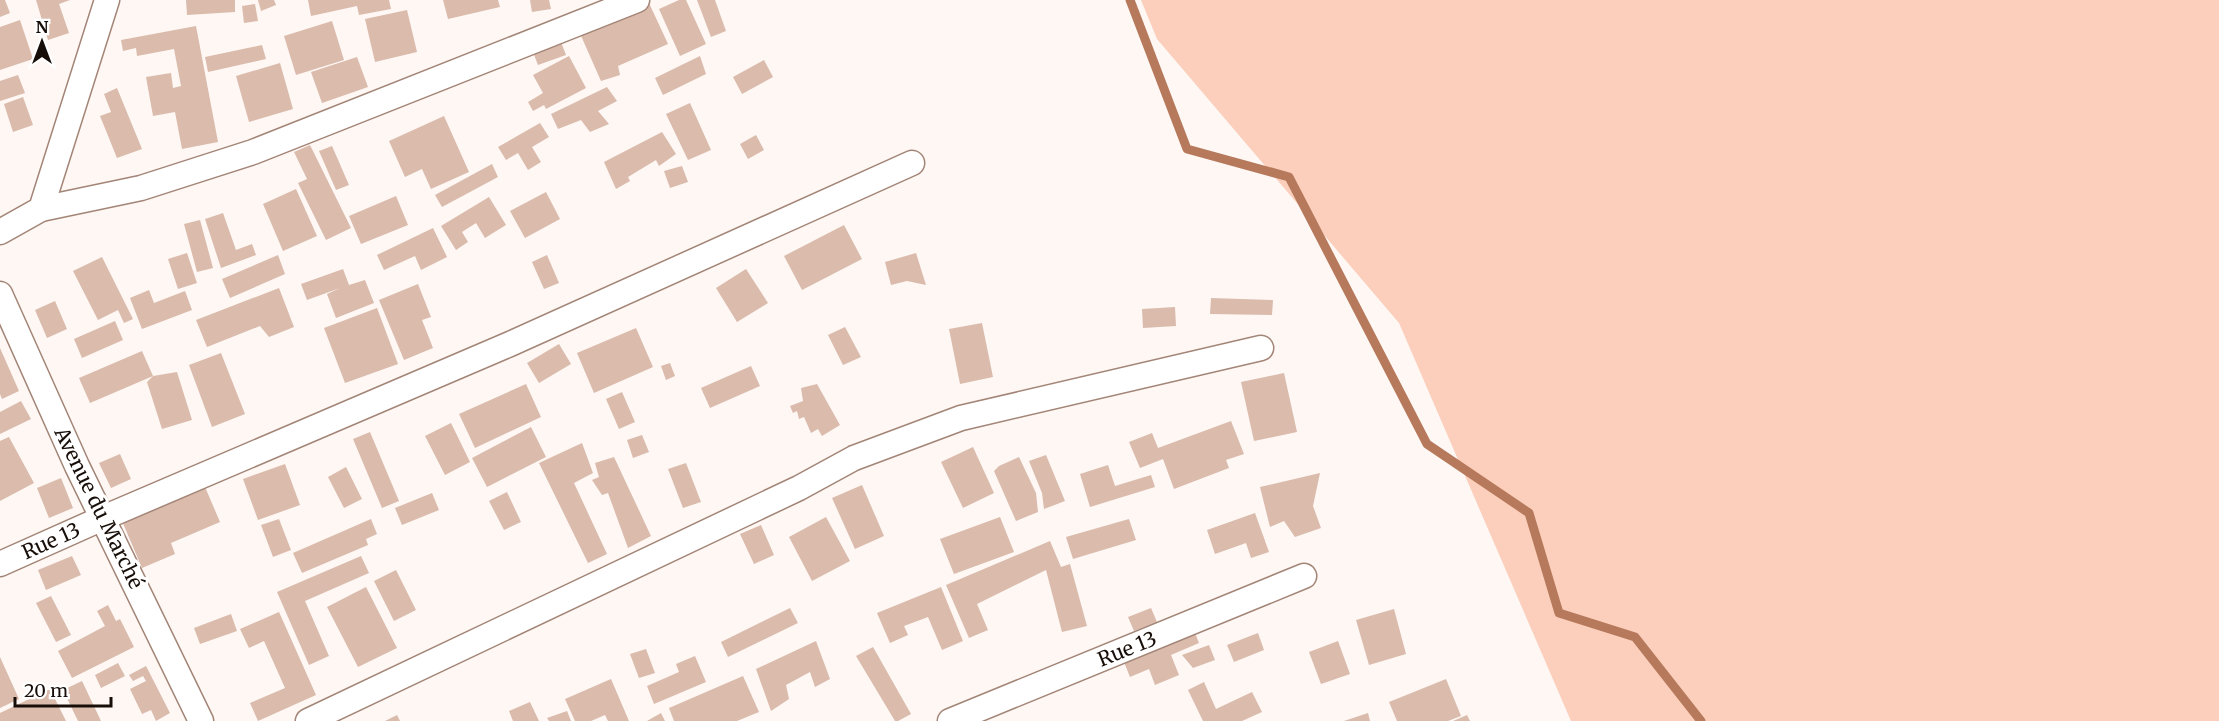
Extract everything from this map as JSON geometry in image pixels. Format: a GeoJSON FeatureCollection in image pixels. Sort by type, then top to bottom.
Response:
{"type":"FeatureCollection","features":[{"type":"Feature","properties":{"kind":"street"},"geometry":{"type":"LineString","coordinates":[[40,209],[107,0]]}},
{"type":"Feature","properties":{"kind":"street"},"geometry":{"type":"LineString","coordinates":[[0,232],[40,209],[141,188],[253,152],[637,0]]}},
{"type":"Feature","properties":{"kind":"street","name":"Rue 13"},"geometry":{"type":"LineString","coordinates":[[0,564],[510,344],[912,163]]}},
{"type":"Feature","properties":{"kind":"street","name":"Avenue du Marché"},"geometry":{"type":"LineString","coordinates":[[0,294],[77,466],[201,721]]}},
{"type":"Feature","properties":{"kind":"street"},"geometry":{"type":"LineString","coordinates":[[308,721],[799,489],[854,458],[961,418],[1261,348]]}},
{"type":"Feature","properties":{"kind":"street","name":"Rue 13"},"geometry":{"type":"LineString","coordinates":[[950,721],[1304,576]]}},
{"type":"Feature","properties":{"kind":"shaded area"},"geometry":{"type":"Polygon","coordinates":[[[1141,0],[2219,0],[2219,721],[1571,721],[1399,323],[1157,39],[1141,0]]]}},
{"type":"Feature","properties":{"kind":"building"},"geometry":{"type":"Polygon","coordinates":[[[0,0],[5,0],[10,13],[0,17],[0,0]]]}},
{"type":"Feature","properties":{"kind":"building"},"geometry":{"type":"Polygon","coordinates":[[[36,0],[70,0],[59,4],[69,33],[48,40],[36,0]]]}},
{"type":"Feature","properties":{"kind":"building"},"geometry":{"type":"Polygon","coordinates":[[[186,0],[235,0],[235,12],[187,15],[186,0]]]}},
{"type":"Feature","properties":{"kind":"building"},"geometry":{"type":"Polygon","coordinates":[[[258,0],[274,0],[276,5],[261,11],[258,0]]]}},
{"type":"Feature","properties":{"kind":"building"},"geometry":{"type":"Polygon","coordinates":[[[308,0],[389,0],[391,9],[359,15],[357,6],[311,16],[308,0]]]}},
{"type":"Feature","properties":{"kind":"building"},"geometry":{"type":"Polygon","coordinates":[[[443,0],[498,0],[500,7],[448,19],[443,0]]]}},
{"type":"Feature","properties":{"kind":"building"},"geometry":{"type":"Polygon","coordinates":[[[530,0],[549,0],[551,9],[532,12],[530,0]]]}},
{"type":"Feature","properties":{"kind":"building"},"geometry":{"type":"Polygon","coordinates":[[[679,0],[686,0],[706,44],[680,56],[659,9],[679,0]]]}},
{"type":"Feature","properties":{"kind":"building"},"geometry":{"type":"Polygon","coordinates":[[[697,0],[715,0],[726,31],[711,37],[697,0]]]}},
{"type":"Feature","properties":{"kind":"building"},"geometry":{"type":"Polygon","coordinates":[[[649,3],[668,44],[618,66],[620,75],[601,81],[578,29],[649,3]]]}},
{"type":"Feature","properties":{"kind":"building"},"geometry":{"type":"Polygon","coordinates":[[[255,4],[258,21],[244,23],[242,6],[255,4]]]}},
{"type":"Feature","properties":{"kind":"building"},"geometry":{"type":"Polygon","coordinates":[[[407,10],[417,52],[375,62],[365,19],[407,10]]]}},
{"type":"Feature","properties":{"kind":"building"},"geometry":{"type":"Polygon","coordinates":[[[20,20],[33,59],[0,70],[0,27],[20,20]]]}},
{"type":"Feature","properties":{"kind":"building"},"geometry":{"type":"Polygon","coordinates":[[[332,21],[344,60],[296,75],[284,36],[332,21]]]}},
{"type":"Feature","properties":{"kind":"building"},"geometry":{"type":"Polygon","coordinates":[[[196,26],[218,142],[182,149],[175,112],[153,116],[146,77],[171,73],[173,88],[181,86],[174,49],[137,56],[136,48],[123,51],[121,40],[196,26]]]}},
{"type":"Feature","properties":{"kind":"building"},"geometry":{"type":"Polygon","coordinates":[[[561,42],[566,55],[538,65],[533,52],[561,42]]]}},
{"type":"Feature","properties":{"kind":"building"},"geometry":{"type":"Polygon","coordinates":[[[262,45],[266,59],[208,72],[205,57],[262,45]]]}},
{"type":"Feature","properties":{"kind":"building"},"geometry":{"type":"Polygon","coordinates":[[[569,56],[586,88],[546,109],[544,105],[533,111],[528,102],[543,93],[533,75],[569,56]]]}},
{"type":"Feature","properties":{"kind":"building"},"geometry":{"type":"Polygon","coordinates":[[[700,56],[706,74],[663,95],[655,78],[700,56]]]}},
{"type":"Feature","properties":{"kind":"building"},"geometry":{"type":"Polygon","coordinates":[[[357,57],[368,87],[322,103],[311,72],[357,57]]]}},
{"type":"Feature","properties":{"kind":"building"},"geometry":{"type":"Polygon","coordinates":[[[764,60],[773,77],[742,94],[733,77],[764,60]]]}},
{"type":"Feature","properties":{"kind":"building"},"geometry":{"type":"Polygon","coordinates":[[[280,63],[293,109],[249,122],[236,76],[280,63]]]}},
{"type":"Feature","properties":{"kind":"building"},"geometry":{"type":"Polygon","coordinates":[[[18,75],[25,93],[0,101],[0,81],[18,75]]]}},
{"type":"Feature","properties":{"kind":"building"},"geometry":{"type":"Polygon","coordinates":[[[607,87],[617,101],[598,111],[609,124],[590,132],[581,120],[558,129],[551,114],[607,87]]]}},
{"type":"Feature","properties":{"kind":"building"},"geometry":{"type":"Polygon","coordinates":[[[117,88],[142,149],[117,158],[100,116],[111,112],[104,94],[117,88]]]}},
{"type":"Feature","properties":{"kind":"building"},"geometry":{"type":"Polygon","coordinates":[[[23,97],[33,125],[13,132],[4,104],[23,97]]]}},
{"type":"Feature","properties":{"kind":"building"},"geometry":{"type":"Polygon","coordinates":[[[690,103],[711,150],[688,160],[666,114],[690,103]]]}},
{"type":"Feature","properties":{"kind":"building"},"geometry":{"type":"Polygon","coordinates":[[[444,116],[469,172],[431,189],[422,169],[405,177],[389,141],[444,116]]]}},
{"type":"Feature","properties":{"kind":"building"},"geometry":{"type":"Polygon","coordinates":[[[540,123],[549,137],[532,147],[541,162],[528,170],[518,153],[506,160],[498,147],[540,123]]]}},
{"type":"Feature","properties":{"kind":"building"},"geometry":{"type":"Polygon","coordinates":[[[662,132],[676,154],[659,166],[656,160],[628,177],[630,181],[616,189],[604,162],[662,132]]]}},
{"type":"Feature","properties":{"kind":"building"},"geometry":{"type":"Polygon","coordinates":[[[756,135],[764,150],[748,159],[740,144],[756,135]]]}},
{"type":"Feature","properties":{"kind":"building"},"geometry":{"type":"Polygon","coordinates":[[[310,145],[351,228],[326,240],[298,183],[307,179],[294,152],[310,145]]]}},
{"type":"Feature","properties":{"kind":"building"},"geometry":{"type":"Polygon","coordinates":[[[332,146],[349,185],[336,190],[319,151],[332,146]]]}},
{"type":"Feature","properties":{"kind":"building"},"geometry":{"type":"Polygon","coordinates":[[[492,164],[498,177],[442,207],[435,195],[492,164]]]}},
{"type":"Feature","properties":{"kind":"building"},"geometry":{"type":"Polygon","coordinates":[[[682,166],[688,182],[670,188],[664,171],[682,166]]]}},
{"type":"Feature","properties":{"kind":"building"},"geometry":{"type":"Polygon","coordinates":[[[296,189],[317,236],[283,251],[263,204],[296,189]]]}},
{"type":"Feature","properties":{"kind":"building"},"geometry":{"type":"Polygon","coordinates":[[[546,192],[560,219],[525,238],[510,211],[546,192]]]}},
{"type":"Feature","properties":{"kind":"building"},"geometry":{"type":"Polygon","coordinates":[[[396,196],[408,225],[361,244],[349,216],[396,196]]]}},
{"type":"Feature","properties":{"kind":"building"},"geometry":{"type":"Polygon","coordinates":[[[489,197],[506,225],[485,238],[476,223],[462,232],[468,242],[456,250],[441,226],[489,197]]]}},
{"type":"Feature","properties":{"kind":"building"},"geometry":{"type":"Polygon","coordinates":[[[223,213],[236,250],[252,244],[256,255],[221,268],[205,219],[223,213]]]}},
{"type":"Feature","properties":{"kind":"building"},"geometry":{"type":"Polygon","coordinates":[[[200,220],[213,268],[197,272],[184,224],[200,220]]]}},
{"type":"Feature","properties":{"kind":"building"},"geometry":{"type":"Polygon","coordinates":[[[844,225],[862,259],[802,290],[784,256],[844,225]]]}},
{"type":"Feature","properties":{"kind":"building"},"geometry":{"type":"Polygon","coordinates":[[[433,228],[447,257],[421,270],[415,256],[384,270],[377,255],[433,228]]]}},
{"type":"Feature","properties":{"kind":"building"},"geometry":{"type":"Polygon","coordinates":[[[187,253],[197,283],[178,289],[168,259],[187,253]]]}},
{"type":"Feature","properties":{"kind":"building"},"geometry":{"type":"Polygon","coordinates":[[[916,253],[926,285],[907,281],[891,285],[885,262],[916,253]]]}},
{"type":"Feature","properties":{"kind":"building"},"geometry":{"type":"Polygon","coordinates":[[[278,255],[285,274],[230,298],[222,279],[278,255]]]}},
{"type":"Feature","properties":{"kind":"building"},"geometry":{"type":"Polygon","coordinates":[[[547,255],[559,283],[544,289],[532,262],[547,255]]]}},
{"type":"Feature","properties":{"kind":"building"},"geometry":{"type":"Polygon","coordinates":[[[102,257],[133,319],[124,323],[118,310],[98,320],[73,271],[102,257]]]}},
{"type":"Feature","properties":{"kind":"building"},"geometry":{"type":"Polygon","coordinates":[[[343,269],[349,285],[365,280],[374,303],[336,318],[327,294],[340,288],[307,300],[301,284],[343,269]]]}},
{"type":"Feature","properties":{"kind":"building"},"geometry":{"type":"Polygon","coordinates":[[[746,269],[768,303],[737,322],[716,288],[746,269]]]}},
{"type":"Feature","properties":{"kind":"building"},"geometry":{"type":"Polygon","coordinates":[[[418,284],[431,317],[422,320],[433,348],[404,360],[379,300],[418,284]]]}},
{"type":"Feature","properties":{"kind":"building"},"geometry":{"type":"Polygon","coordinates":[[[279,288],[294,327],[269,337],[260,326],[207,347],[196,320],[279,288]]]}},
{"type":"Feature","properties":{"kind":"building"},"geometry":{"type":"Polygon","coordinates":[[[149,290],[154,303],[185,291],[192,310],[142,329],[130,298],[149,290]]]}},
{"type":"Feature","properties":{"kind":"building"},"geometry":{"type":"Polygon","coordinates":[[[1211,298],[1273,300],[1272,315],[1210,314],[1211,298]]]}},
{"type":"Feature","properties":{"kind":"building"},"geometry":{"type":"Polygon","coordinates":[[[55,301],[67,329],[47,338],[35,310],[55,301]]]}},
{"type":"Feature","properties":{"kind":"building"},"geometry":{"type":"Polygon","coordinates":[[[1175,307],[1176,326],[1143,328],[1142,309],[1175,307]]]}},
{"type":"Feature","properties":{"kind":"building"},"geometry":{"type":"Polygon","coordinates":[[[377,308],[398,364],[345,383],[324,328],[377,308]]]}},
{"type":"Feature","properties":{"kind":"building"},"geometry":{"type":"Polygon","coordinates":[[[115,321],[123,340],[82,358],[74,339],[115,321]]]}},
{"type":"Feature","properties":{"kind":"building"},"geometry":{"type":"Polygon","coordinates":[[[982,323],[993,377],[960,384],[949,329],[982,323]]]}},
{"type":"Feature","properties":{"kind":"building"},"geometry":{"type":"Polygon","coordinates":[[[845,327],[861,357],[843,365],[828,335],[845,327]]]}},
{"type":"Feature","properties":{"kind":"building"},"geometry":{"type":"Polygon","coordinates":[[[636,328],[653,367],[594,393],[577,353],[636,328]]]}},
{"type":"Feature","properties":{"kind":"building"},"geometry":{"type":"Polygon","coordinates":[[[559,344],[571,364],[539,383],[527,363],[559,344]]]}},
{"type":"Feature","properties":{"kind":"building"},"geometry":{"type":"Polygon","coordinates":[[[0,348],[19,391],[2,399],[0,394],[0,348]]]}},
{"type":"Feature","properties":{"kind":"building"},"geometry":{"type":"Polygon","coordinates":[[[142,351],[153,376],[90,403],[79,378],[142,351]]]}},
{"type":"Feature","properties":{"kind":"building"},"geometry":{"type":"Polygon","coordinates":[[[221,353],[245,414],[212,427],[189,365],[221,353]]]}},
{"type":"Feature","properties":{"kind":"building"},"geometry":{"type":"Polygon","coordinates":[[[670,363],[675,376],[666,380],[661,366],[670,363]]]}},
{"type":"Feature","properties":{"kind":"building"},"geometry":{"type":"Polygon","coordinates":[[[751,366],[760,386],[710,408],[701,388],[751,366]]]}},
{"type":"Feature","properties":{"kind":"building"},"geometry":{"type":"Polygon","coordinates":[[[177,372],[192,420],[162,429],[147,382],[153,376],[177,372]]]}},
{"type":"Feature","properties":{"kind":"building"},"geometry":{"type":"Polygon","coordinates":[[[1284,373],[1297,432],[1254,441],[1241,382],[1284,373]]]}},
{"type":"Feature","properties":{"kind":"building"},"geometry":{"type":"Polygon","coordinates":[[[526,384],[541,417],[475,448],[459,414],[526,384]]]}},
{"type":"Feature","properties":{"kind":"building"},"geometry":{"type":"Polygon","coordinates":[[[817,384],[840,425],[822,436],[818,429],[811,433],[804,417],[799,419],[797,411],[793,413],[790,406],[803,401],[801,388],[817,384]]]}},
{"type":"Feature","properties":{"kind":"building"},"geometry":{"type":"Polygon","coordinates":[[[622,392],[635,422],[619,429],[606,399],[622,392]]]}},
{"type":"Feature","properties":{"kind":"building"},"geometry":{"type":"Polygon","coordinates":[[[21,401],[31,419],[0,434],[0,412],[21,401]]]}},
{"type":"Feature","properties":{"kind":"building"},"geometry":{"type":"Polygon","coordinates":[[[1231,421],[1244,454],[1226,460],[1229,468],[1174,489],[1163,459],[1140,468],[1129,442],[1152,433],[1158,448],[1231,421]]]}},
{"type":"Feature","properties":{"kind":"building"},"geometry":{"type":"Polygon","coordinates":[[[451,423],[470,462],[445,475],[425,436],[451,423]]]}},
{"type":"Feature","properties":{"kind":"building"},"geometry":{"type":"Polygon","coordinates":[[[531,427],[546,457],[487,487],[472,458],[531,427]]]}},
{"type":"Feature","properties":{"kind":"building"},"geometry":{"type":"Polygon","coordinates":[[[370,432],[399,501],[382,508],[353,439],[370,432]]]}},
{"type":"Feature","properties":{"kind":"building"},"geometry":{"type":"Polygon","coordinates":[[[642,435],[649,452],[633,458],[627,440],[642,435]]]}},
{"type":"Feature","properties":{"kind":"building"},"geometry":{"type":"Polygon","coordinates":[[[9,437],[34,483],[0,501],[0,441],[9,437]]]}},
{"type":"Feature","properties":{"kind":"building"},"geometry":{"type":"Polygon","coordinates":[[[582,443],[593,473],[574,483],[607,554],[588,563],[539,463],[582,443]]]}},
{"type":"Feature","properties":{"kind":"building"},"geometry":{"type":"Polygon","coordinates":[[[973,447],[994,493],[963,508],[941,462],[973,447]]]}},
{"type":"Feature","properties":{"kind":"building"},"geometry":{"type":"Polygon","coordinates":[[[120,454],[131,479],[111,488],[99,463],[120,454]]]}},
{"type":"Feature","properties":{"kind":"building"},"geometry":{"type":"Polygon","coordinates":[[[1046,455],[1065,501],[1044,509],[1042,493],[1029,461],[1046,455]]]}},
{"type":"Feature","properties":{"kind":"building"},"geometry":{"type":"Polygon","coordinates":[[[614,457],[651,536],[628,548],[608,493],[602,495],[592,480],[599,477],[595,463],[614,457]]]}},
{"type":"Feature","properties":{"kind":"building"},"geometry":{"type":"Polygon","coordinates":[[[1019,457],[1036,493],[1038,512],[1016,521],[994,471],[999,466],[1019,457]]]}},
{"type":"Feature","properties":{"kind":"building"},"geometry":{"type":"Polygon","coordinates":[[[686,463],[701,502],[683,508],[668,469],[686,463]]]}},
{"type":"Feature","properties":{"kind":"building"},"geometry":{"type":"Polygon","coordinates":[[[285,464],[300,505],[258,520],[243,479],[285,464]]]}},
{"type":"Feature","properties":{"kind":"building"},"geometry":{"type":"Polygon","coordinates":[[[1108,465],[1115,486],[1151,475],[1155,487],[1090,507],[1080,474],[1108,465]]]}},
{"type":"Feature","properties":{"kind":"building"},"geometry":{"type":"Polygon","coordinates":[[[346,467],[362,499],[344,508],[328,477],[346,467]]]}},
{"type":"Feature","properties":{"kind":"building"},"geometry":{"type":"Polygon","coordinates":[[[1320,473],[1313,506],[1321,528],[1295,537],[1284,521],[1270,527],[1260,487],[1320,473]]]}},
{"type":"Feature","properties":{"kind":"building"},"geometry":{"type":"Polygon","coordinates":[[[61,478],[73,508],[49,518],[37,488],[61,478]]]}},
{"type":"Feature","properties":{"kind":"building"},"geometry":{"type":"Polygon","coordinates":[[[862,485],[884,536],[855,549],[832,498],[862,485]]]}},
{"type":"Feature","properties":{"kind":"building"},"geometry":{"type":"Polygon","coordinates":[[[205,487],[220,522],[171,543],[175,554],[142,568],[122,521],[205,487]]]}},
{"type":"Feature","properties":{"kind":"building"},"geometry":{"type":"Polygon","coordinates":[[[507,492],[521,522],[504,530],[489,501],[507,492]]]}},
{"type":"Feature","properties":{"kind":"building"},"geometry":{"type":"Polygon","coordinates":[[[432,493],[439,510],[402,525],[395,508],[432,493]]]}},
{"type":"Feature","properties":{"kind":"building"},"geometry":{"type":"Polygon","coordinates":[[[1255,513],[1269,552],[1251,558],[1246,543],[1215,554],[1207,530],[1255,513]]]}},
{"type":"Feature","properties":{"kind":"building"},"geometry":{"type":"Polygon","coordinates":[[[826,517],[850,561],[812,581],[789,537],[826,517]]]}},
{"type":"Feature","properties":{"kind":"building"},"geometry":{"type":"Polygon","coordinates":[[[1000,517],[1014,552],[954,574],[940,539],[1000,517]]]}},
{"type":"Feature","properties":{"kind":"building"},"geometry":{"type":"Polygon","coordinates":[[[279,519],[291,550],[273,557],[261,525],[279,519]]]}},
{"type":"Feature","properties":{"kind":"building"},"geometry":{"type":"Polygon","coordinates":[[[371,519],[377,534],[366,539],[368,545],[302,573],[293,553],[371,519]]]}},
{"type":"Feature","properties":{"kind":"building"},"geometry":{"type":"Polygon","coordinates":[[[1129,519],[1136,540],[1073,559],[1066,537],[1129,519]]]}},
{"type":"Feature","properties":{"kind":"building"},"geometry":{"type":"Polygon","coordinates":[[[761,525],[774,555],[754,564],[740,534],[761,525]]]}},
{"type":"Feature","properties":{"kind":"building"},"geometry":{"type":"Polygon","coordinates":[[[1050,541],[1061,567],[1070,564],[1087,626],[1062,632],[1046,570],[977,604],[988,630],[969,638],[946,585],[1050,541]]]}},
{"type":"Feature","properties":{"kind":"building"},"geometry":{"type":"Polygon","coordinates":[[[72,556],[81,575],[46,590],[38,570],[72,556]]]}},
{"type":"Feature","properties":{"kind":"building"},"geometry":{"type":"Polygon","coordinates":[[[361,556],[369,573],[305,601],[329,656],[309,665],[277,592],[361,556]]]}},
{"type":"Feature","properties":{"kind":"building"},"geometry":{"type":"Polygon","coordinates":[[[396,570],[416,610],[394,621],[374,581],[396,570]]]}},
{"type":"Feature","properties":{"kind":"building"},"geometry":{"type":"Polygon","coordinates":[[[366,587],[397,648],[358,667],[327,607],[366,587]]]}},
{"type":"Feature","properties":{"kind":"building"},"geometry":{"type":"Polygon","coordinates":[[[941,587],[963,641],[942,650],[928,617],[904,626],[908,635],[890,643],[877,613],[941,587]]]}},
{"type":"Feature","properties":{"kind":"building"},"geometry":{"type":"Polygon","coordinates":[[[51,596],[71,635],[56,642],[36,603],[51,596]]]}},
{"type":"Feature","properties":{"kind":"building"},"geometry":{"type":"Polygon","coordinates":[[[108,605],[116,621],[120,619],[134,647],[72,678],[58,651],[105,626],[97,611],[108,605]]]}},
{"type":"Feature","properties":{"kind":"building"},"geometry":{"type":"Polygon","coordinates":[[[790,608],[798,623],[728,657],[721,642],[790,608]]]}},
{"type":"Feature","properties":{"kind":"building"},"geometry":{"type":"Polygon","coordinates":[[[1151,608],[1157,622],[1134,631],[1128,617],[1151,608]]]}},
{"type":"Feature","properties":{"kind":"building"},"geometry":{"type":"Polygon","coordinates":[[[1394,609],[1406,654],[1369,665],[1356,620],[1394,609]]]}},
{"type":"Feature","properties":{"kind":"building"},"geometry":{"type":"Polygon","coordinates":[[[279,612],[316,695],[258,721],[250,703],[285,688],[264,641],[249,648],[240,629],[279,612]]]}},
{"type":"Feature","properties":{"kind":"building"},"geometry":{"type":"Polygon","coordinates":[[[231,614],[237,631],[200,644],[194,628],[231,614]]]}},
{"type":"Feature","properties":{"kind":"building"},"geometry":{"type":"Polygon","coordinates":[[[1193,628],[1199,643],[1171,655],[1179,675],[1155,685],[1149,669],[1130,677],[1122,657],[1193,628]]]}},
{"type":"Feature","properties":{"kind":"building"},"geometry":{"type":"Polygon","coordinates":[[[1258,633],[1264,650],[1234,662],[1227,645],[1258,633]]]}},
{"type":"Feature","properties":{"kind":"building"},"geometry":{"type":"Polygon","coordinates":[[[816,641],[830,679],[815,687],[810,672],[786,685],[789,699],[771,711],[756,669],[816,641]]]}},
{"type":"Feature","properties":{"kind":"building"},"geometry":{"type":"Polygon","coordinates":[[[1338,641],[1350,674],[1321,684],[1309,652],[1338,641]]]}},
{"type":"Feature","properties":{"kind":"building"},"geometry":{"type":"Polygon","coordinates":[[[1209,645],[1215,660],[1193,668],[1182,655],[1209,645]]]}},
{"type":"Feature","properties":{"kind":"building"},"geometry":{"type":"Polygon","coordinates":[[[873,647],[911,714],[898,721],[895,721],[856,656],[873,647]]]}},
{"type":"Feature","properties":{"kind":"building"},"geometry":{"type":"Polygon","coordinates":[[[646,649],[655,673],[639,678],[630,654],[646,649]]]}},
{"type":"Feature","properties":{"kind":"building"},"geometry":{"type":"Polygon","coordinates":[[[695,656],[706,682],[654,704],[647,686],[679,672],[676,664],[695,656]]]}},
{"type":"Feature","properties":{"kind":"building"},"geometry":{"type":"Polygon","coordinates":[[[0,657],[19,699],[0,708],[0,657]]]}},
{"type":"Feature","properties":{"kind":"building"},"geometry":{"type":"Polygon","coordinates":[[[118,663],[125,676],[101,688],[95,675],[118,663]]]}},
{"type":"Feature","properties":{"kind":"building"},"geometry":{"type":"Polygon","coordinates":[[[146,666],[170,713],[156,721],[151,710],[142,714],[130,689],[146,681],[143,676],[133,681],[129,675],[146,666]]]}},
{"type":"Feature","properties":{"kind":"building"},"geometry":{"type":"Polygon","coordinates":[[[743,676],[759,712],[737,721],[674,721],[669,708],[743,676]]]}},
{"type":"Feature","properties":{"kind":"building"},"geometry":{"type":"Polygon","coordinates":[[[611,679],[629,721],[608,721],[605,715],[591,721],[575,721],[565,699],[611,679]]]}},
{"type":"Feature","properties":{"kind":"building"},"geometry":{"type":"Polygon","coordinates":[[[1446,679],[1461,716],[1448,721],[1397,721],[1389,702],[1446,679]]]}},
{"type":"Feature","properties":{"kind":"building"},"geometry":{"type":"Polygon","coordinates":[[[82,681],[101,721],[78,721],[63,690],[82,681]]]}},
{"type":"Feature","properties":{"kind":"building"},"geometry":{"type":"Polygon","coordinates":[[[1204,682],[1216,709],[1252,692],[1262,712],[1242,721],[1203,721],[1188,690],[1204,682]]]}},
{"type":"Feature","properties":{"kind":"building"},"geometry":{"type":"Polygon","coordinates":[[[50,689],[66,721],[0,721],[0,713],[50,689]]]}},
{"type":"Feature","properties":{"kind":"building"},"geometry":{"type":"Polygon","coordinates":[[[530,702],[539,721],[513,721],[509,711],[530,702]]]}},
{"type":"Feature","properties":{"kind":"building"},"geometry":{"type":"Polygon","coordinates":[[[567,711],[571,721],[549,721],[547,718],[567,711]]]}},
{"type":"Feature","properties":{"kind":"building"},"geometry":{"type":"Polygon","coordinates":[[[661,713],[665,721],[647,721],[661,713]]]}},
{"type":"Feature","properties":{"kind":"building"},"geometry":{"type":"Polygon","coordinates":[[[1368,713],[1370,721],[1344,721],[1368,713]]]}},
{"type":"Feature","properties":{"kind":"building"},"geometry":{"type":"Polygon","coordinates":[[[397,715],[400,721],[385,721],[397,715]]]}},
{"type":"Feature","properties":{"kind":"building"},"geometry":{"type":"Polygon","coordinates":[[[1467,715],[1470,721],[1453,721],[1467,715]]]}},
{"type":"Feature","properties":{"kind":"waterway"},"geometry":{"type":"LineString","coordinates":[[1130,0],[1187,149],[1289,177],[1427,444],[1529,513],[1559,613],[1635,637],[1701,721]]}}]}
